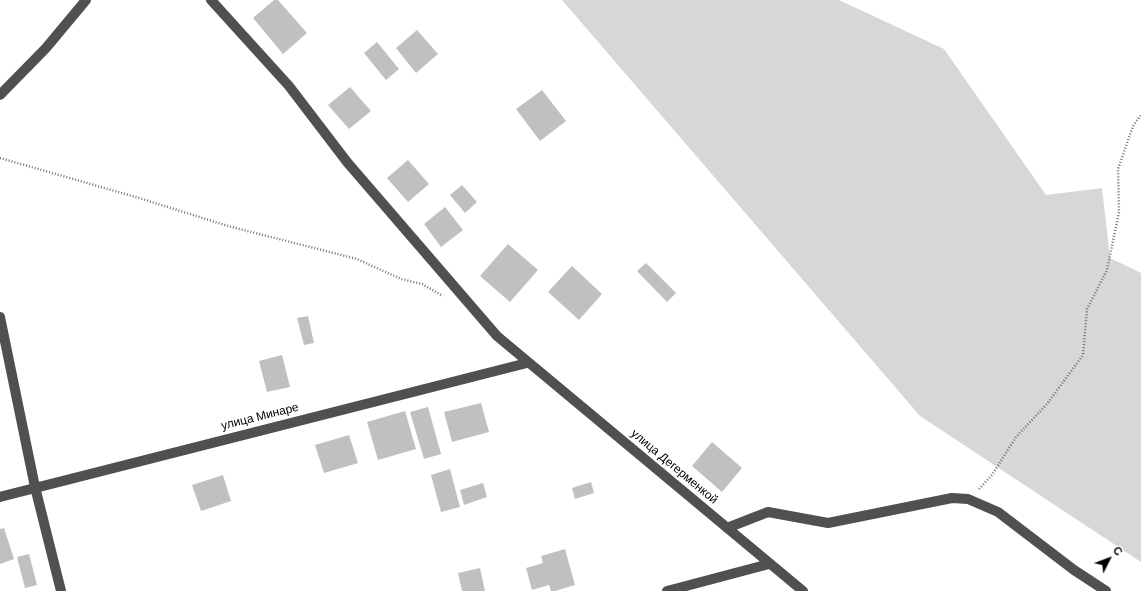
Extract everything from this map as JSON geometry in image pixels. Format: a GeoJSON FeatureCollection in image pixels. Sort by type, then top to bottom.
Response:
{"type":"FeatureCollection","features":[{"type":"Feature","properties":{"kind":"street"},"geometry":{"type":"LineString","coordinates":[[0,95],[46,48],[86,0]]}},
{"type":"Feature","properties":{"kind":"street","name":"улица Дегерменкой"},"geometry":{"type":"LineString","coordinates":[[211,0],[289,86],[347,162],[497,336],[527,363],[803,591]]}},
{"type":"Feature","properties":{"kind":"street"},"geometry":{"type":"LineString","coordinates":[[0,317],[34,487],[61,591]]}},
{"type":"Feature","properties":{"kind":"street","name":"улица Минаре"},"geometry":{"type":"LineString","coordinates":[[0,498],[34,487],[527,363]]}},
{"type":"Feature","properties":{"kind":"street"},"geometry":{"type":"LineString","coordinates":[[727,528],[768,512],[828,523],[952,498],[968,499],[998,512],[1074,570],[1106,591]]}},
{"type":"Feature","properties":{"kind":"street"},"geometry":{"type":"LineString","coordinates":[[667,591],[769,564]]}},
{"type":"Feature","properties":{"kind":"path"},"geometry":{"type":"LineString","coordinates":[[968,499],[992,475],[1016,437],[1047,404],[1083,355],[1087,309],[1106,270],[1119,212],[1118,169],[1133,126],[1141,115]]}},
{"type":"Feature","properties":{"kind":"path"},"geometry":{"type":"LineString","coordinates":[[0,158],[139,198],[228,226],[357,259],[401,279],[422,284],[448,299]]}},
{"type":"Feature","properties":{"kind":"shaded area"},"geometry":{"type":"Polygon","coordinates":[[[562,0],[839,0],[944,49],[1046,195],[1102,188],[1110,258],[1141,273],[1141,562],[920,416],[562,0]]]}},
{"type":"Feature","properties":{"kind":"building"},"geometry":{"type":"Polygon","coordinates":[[[274,0],[278,0],[307,33],[283,54],[253,18],[274,0]]]}},
{"type":"Feature","properties":{"kind":"building"},"geometry":{"type":"Polygon","coordinates":[[[417,30],[438,54],[416,73],[396,48],[417,30]]]}},
{"type":"Feature","properties":{"kind":"building"},"geometry":{"type":"Polygon","coordinates":[[[377,42],[399,69],[386,80],[364,53],[377,42]]]}},
{"type":"Feature","properties":{"kind":"building"},"geometry":{"type":"Polygon","coordinates":[[[350,87],[371,111],[349,129],[328,105],[350,87]]]}},
{"type":"Feature","properties":{"kind":"building"},"geometry":{"type":"Polygon","coordinates":[[[542,90],[566,121],[540,141],[516,109],[542,90]]]}},
{"type":"Feature","properties":{"kind":"building"},"geometry":{"type":"Polygon","coordinates":[[[408,160],[429,184],[408,202],[387,178],[408,160]]]}},
{"type":"Feature","properties":{"kind":"building"},"geometry":{"type":"Polygon","coordinates":[[[462,185],[477,202],[465,213],[450,195],[462,185]]]}},
{"type":"Feature","properties":{"kind":"building"},"geometry":{"type":"Polygon","coordinates":[[[445,207],[463,230],[441,247],[424,224],[445,207]]]}},
{"type":"Feature","properties":{"kind":"building"},"geometry":{"type":"Polygon","coordinates":[[[508,244],[538,270],[510,302],[480,276],[508,244]]]}},
{"type":"Feature","properties":{"kind":"building"},"geometry":{"type":"Polygon","coordinates":[[[646,263],[676,293],[667,302],[637,271],[646,263]]]}},
{"type":"Feature","properties":{"kind":"building"},"geometry":{"type":"Polygon","coordinates":[[[572,266],[602,294],[579,320],[548,292],[572,266]]]}},
{"type":"Feature","properties":{"kind":"building"},"geometry":{"type":"Polygon","coordinates":[[[308,316],[314,343],[304,345],[297,318],[308,316]]]}},
{"type":"Feature","properties":{"kind":"building"},"geometry":{"type":"Polygon","coordinates":[[[282,355],[290,387],[267,392],[259,361],[282,355]]]}},
{"type":"Feature","properties":{"kind":"building"},"geometry":{"type":"Polygon","coordinates":[[[481,403],[489,432],[452,442],[444,412],[481,403]]]}},
{"type":"Feature","properties":{"kind":"building"},"geometry":{"type":"Polygon","coordinates":[[[428,407],[441,454],[424,459],[410,412],[428,407]]]}},
{"type":"Feature","properties":{"kind":"building"},"geometry":{"type":"Polygon","coordinates":[[[405,411],[416,449],[378,460],[367,422],[405,411]]]}},
{"type":"Feature","properties":{"kind":"building"},"geometry":{"type":"Polygon","coordinates":[[[349,435],[358,463],[324,473],[315,445],[349,435]]]}},
{"type":"Feature","properties":{"kind":"building"},"geometry":{"type":"Polygon","coordinates":[[[712,442],[742,468],[722,492],[692,466],[712,442]]]}},
{"type":"Feature","properties":{"kind":"building"},"geometry":{"type":"Polygon","coordinates":[[[450,469],[460,507],[441,512],[431,475],[450,469]]]}},
{"type":"Feature","properties":{"kind":"building"},"geometry":{"type":"Polygon","coordinates":[[[223,475],[231,501],[201,511],[192,485],[223,475]]]}},
{"type":"Feature","properties":{"kind":"building"},"geometry":{"type":"Polygon","coordinates":[[[591,482],[594,493],[575,499],[572,488],[591,482]]]}},
{"type":"Feature","properties":{"kind":"building"},"geometry":{"type":"Polygon","coordinates":[[[483,483],[487,497],[464,505],[460,490],[483,483]]]}},
{"type":"Feature","properties":{"kind":"building"},"geometry":{"type":"Polygon","coordinates":[[[4,528],[14,559],[0,564],[0,529],[4,528]]]}},
{"type":"Feature","properties":{"kind":"building"},"geometry":{"type":"Polygon","coordinates":[[[565,549],[575,585],[555,591],[551,591],[549,585],[532,590],[526,568],[543,563],[541,556],[565,549]]]}},
{"type":"Feature","properties":{"kind":"building"},"geometry":{"type":"Polygon","coordinates":[[[29,554],[37,585],[25,588],[17,557],[29,554]]]}},
{"type":"Feature","properties":{"kind":"building"},"geometry":{"type":"Polygon","coordinates":[[[480,568],[485,591],[462,591],[458,573],[480,568]]]}}]}
